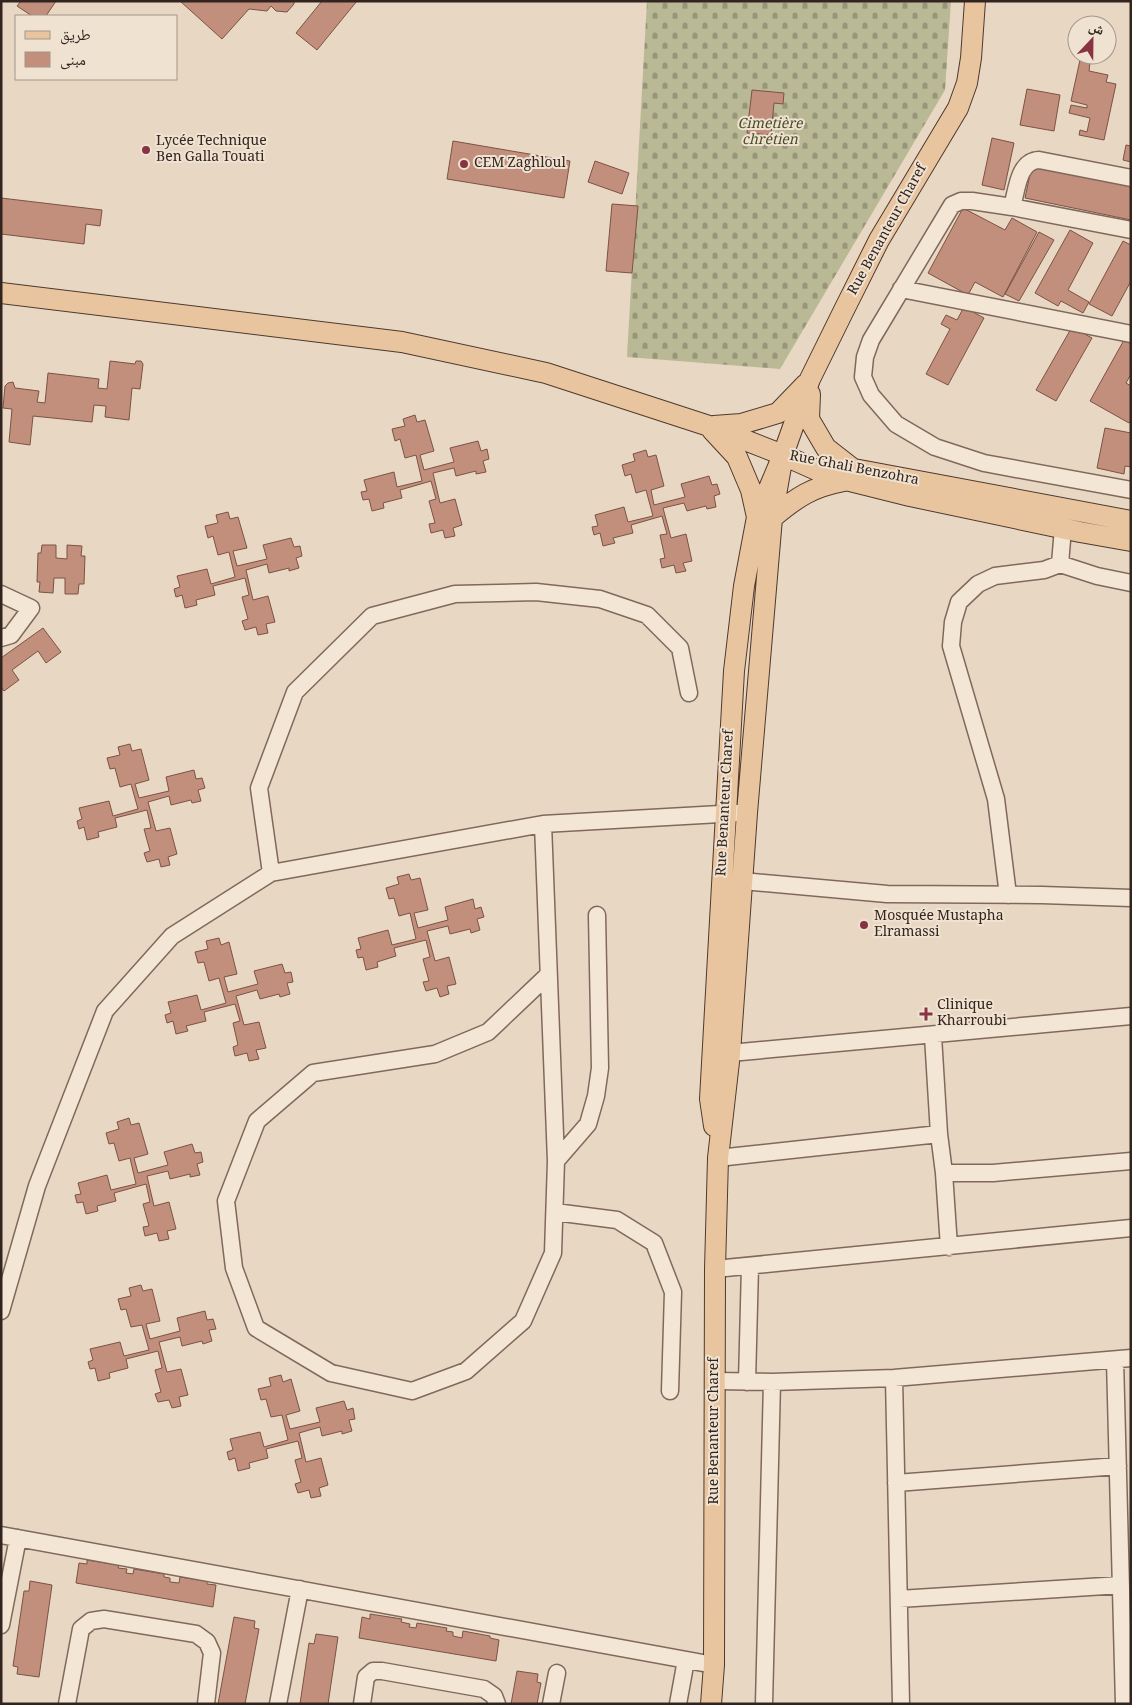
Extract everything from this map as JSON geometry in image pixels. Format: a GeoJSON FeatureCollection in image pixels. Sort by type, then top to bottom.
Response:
{"type":"FeatureCollection","features":[{"type":"Feature","properties":{"kind":"main road","name":"Rue Benanteur Charef"},"geometry":{"type":"LineString","coordinates":[[718,1158],[710,1099],[734,671],[744,586],[783,455],[810,379],[879,240],[958,108],[968,83],[975,1]]}},
{"type":"Feature","properties":{"kind":"main road","name":"Rue Ghali Benzohra"},"geometry":{"type":"LineString","coordinates":[[1,294],[402,342],[546,372],[709,426],[830,476],[850,474],[1131,521]]}},
{"type":"Feature","properties":{"kind":"main road"},"geometry":{"type":"LineString","coordinates":[[709,426],[741,424],[778,412],[810,379]]}},
{"type":"Feature","properties":{"kind":"main road"},"geometry":{"type":"LineString","coordinates":[[709,426],[737,457],[765,518],[796,498],[850,474],[826,448],[809,419],[810,379]]}},
{"type":"Feature","properties":{"kind":"main road","name":"Rue Ghali Benzohra"},"geometry":{"type":"LineString","coordinates":[[850,474],[910,496],[1063,528],[1131,540]]}},
{"type":"Feature","properties":{"kind":"main road","name":"Rue Benanteur Charef"},"geometry":{"type":"LineString","coordinates":[[712,1704],[714,1665],[716,1381],[715,1269],[718,1158],[730,1053],[765,518]]}},
{"type":"Feature","properties":{"kind":"street"},"geometry":{"type":"LineString","coordinates":[[1012,207],[1022,172],[1026,164],[1033,160],[1131,178]]}},
{"type":"Feature","properties":{"kind":"street"},"geometry":{"type":"LineString","coordinates":[[1131,230],[972,201],[961,201],[952,205],[871,340],[865,357],[863,377],[871,395],[896,424],[935,447],[984,463],[1131,490]]}},
{"type":"Feature","properties":{"kind":"street"},"geometry":{"type":"LineString","coordinates":[[901,289],[1131,334]]}},
{"type":"Feature","properties":{"kind":"street"},"geometry":{"type":"LineString","coordinates":[[1060,564],[1063,528]]}},
{"type":"Feature","properties":{"kind":"street"},"geometry":{"type":"LineString","coordinates":[[1008,895],[996,799],[951,646],[953,622],[959,602],[978,584],[995,576],[1044,570],[1060,564],[1097,576],[1131,583]]}},
{"type":"Feature","properties":{"kind":"street"},"geometry":{"type":"LineString","coordinates":[[271,873],[259,788],[295,692],[372,616],[455,594],[536,592],[600,598],[647,615],[680,648],[689,693]]}},
{"type":"Feature","properties":{"kind":"street"},"geometry":{"type":"LineString","coordinates":[[1,594],[31,608],[11,634],[1,638]]}},
{"type":"Feature","properties":{"kind":"street"},"geometry":{"type":"LineString","coordinates":[[1,1311],[37,1186],[105,1011],[172,936],[271,873],[543,824],[747,812]]}},
{"type":"Feature","properties":{"kind":"street"},"geometry":{"type":"LineString","coordinates":[[543,824],[556,1161],[553,1253],[523,1321],[466,1371],[412,1391],[331,1373],[256,1328],[234,1268],[226,1201],[257,1121],[313,1073],[435,1054],[488,1032],[548,975]]}},
{"type":"Feature","properties":{"kind":"street"},"geometry":{"type":"LineString","coordinates":[[742,881],[887,894],[1131,898]]}},
{"type":"Feature","properties":{"kind":"street"},"geometry":{"type":"LineString","coordinates":[[556,1161],[588,1124],[596,1096],[600,1068],[597,915]]}},
{"type":"Feature","properties":{"kind":"street"},"geometry":{"type":"LineString","coordinates":[[730,1053],[933,1036],[1131,1016]]}},
{"type":"Feature","properties":{"kind":"street"},"geometry":{"type":"LineString","coordinates":[[933,1036],[949,1247]]}},
{"type":"Feature","properties":{"kind":"street"},"geometry":{"type":"LineString","coordinates":[[718,1158],[939,1134]]}},
{"type":"Feature","properties":{"kind":"street"},"geometry":{"type":"LineString","coordinates":[[944,1173],[992,1173],[1131,1161]]}},
{"type":"Feature","properties":{"kind":"street"},"geometry":{"type":"LineString","coordinates":[[554,1212],[617,1220],[654,1243],[673,1292],[670,1391]]}},
{"type":"Feature","properties":{"kind":"street"},"geometry":{"type":"LineString","coordinates":[[715,1269],[1131,1228]]}},
{"type":"Feature","properties":{"kind":"street"},"geometry":{"type":"LineString","coordinates":[[747,1382],[750,1266]]}},
{"type":"Feature","properties":{"kind":"street"},"geometry":{"type":"LineString","coordinates":[[716,1381],[772,1382],[894,1378],[1123,1359],[1118,1466],[1125,1532],[1121,1585],[1124,1704]]}},
{"type":"Feature","properties":{"kind":"street"},"geometry":{"type":"LineString","coordinates":[[894,1378],[901,1704]]}},
{"type":"Feature","properties":{"kind":"street"},"geometry":{"type":"LineString","coordinates":[[764,1704],[772,1382]]}},
{"type":"Feature","properties":{"kind":"street"},"geometry":{"type":"LineString","coordinates":[[896,1483],[1118,1466]]}},
{"type":"Feature","properties":{"kind":"street"},"geometry":{"type":"LineString","coordinates":[[1,1536],[714,1665]]}},
{"type":"Feature","properties":{"kind":"street"},"geometry":{"type":"LineString","coordinates":[[1,1625],[18,1538]]}},
{"type":"Feature","properties":{"kind":"street"},"geometry":{"type":"LineString","coordinates":[[899,1599],[1121,1585]]}},
{"type":"Feature","properties":{"kind":"street"},"geometry":{"type":"LineString","coordinates":[[278,1704],[300,1589]]}},
{"type":"Feature","properties":{"kind":"street"},"geometry":{"type":"LineString","coordinates":[[66,1704],[81,1629],[92,1621],[104,1619],[196,1634],[207,1642],[212,1652],[206,1704]]}},
{"type":"Feature","properties":{"kind":"street"},"geometry":{"type":"LineString","coordinates":[[678,1704],[686,1660]]}},
{"type":"Feature","properties":{"kind":"street"},"geometry":{"type":"LineString","coordinates":[[362,1704],[366,1677],[373,1671],[382,1671],[484,1688],[494,1696],[497,1704]]}},
{"type":"Feature","properties":{"kind":"street"},"geometry":{"type":"LineString","coordinates":[[552,1704],[557,1673]]}},
{"type":"Feature","properties":{"kind":"green space","name":"Cimetière chrétien"},"geometry":{"type":"Polygon","coordinates":[[[647,1],[951,1],[945,90],[780,369],[627,357],[647,1]]]}},
{"type":"Feature","properties":{"kind":"building"},"geometry":{"type":"Polygon","coordinates":[[[21,1],[56,1],[47,15],[30,15],[17,6],[21,1]]]}},
{"type":"Feature","properties":{"kind":"building"},"geometry":{"type":"Polygon","coordinates":[[[180,1],[294,1],[294,4],[287,12],[276,11],[271,6],[267,11],[249,9],[222,39],[180,1]]]}},
{"type":"Feature","properties":{"kind":"building"},"geometry":{"type":"Polygon","coordinates":[[[322,1],[357,1],[317,50],[296,33],[322,1]]]}},
{"type":"Feature","properties":{"kind":"building"},"geometry":{"type":"Polygon","coordinates":[[[1079,65],[1090,65],[1089,71],[1108,75],[1106,82],[1116,84],[1104,140],[1079,135],[1080,130],[1087,132],[1090,118],[1069,113],[1071,105],[1087,108],[1087,105],[1071,101],[1079,65]]]}},
{"type":"Feature","properties":{"kind":"building"},"geometry":{"type":"Polygon","coordinates":[[[1027,89],[1060,95],[1054,131],[1020,125],[1027,89]]]}},
{"type":"Feature","properties":{"kind":"building"},"geometry":{"type":"Polygon","coordinates":[[[752,90],[784,93],[783,104],[774,103],[771,135],[747,133],[752,90]]]}},
{"type":"Feature","properties":{"kind":"building"},"geometry":{"type":"Polygon","coordinates":[[[992,138],[1014,143],[1004,190],[982,185],[992,138]]]}},
{"type":"Feature","properties":{"kind":"building"},"geometry":{"type":"Polygon","coordinates":[[[453,141],[570,161],[564,198],[447,179],[453,141]]]}},
{"type":"Feature","properties":{"kind":"building"},"geometry":{"type":"Polygon","coordinates":[[[1126,145],[1131,146],[1131,162],[1123,160],[1126,145]]]}},
{"type":"Feature","properties":{"kind":"building"},"geometry":{"type":"Polygon","coordinates":[[[595,161],[629,173],[622,194],[588,182],[595,161]]]}},
{"type":"Feature","properties":{"kind":"building"},"geometry":{"type":"Polygon","coordinates":[[[1032,165],[1131,186],[1131,220],[1025,198],[1032,165]]]}},
{"type":"Feature","properties":{"kind":"building"},"geometry":{"type":"Polygon","coordinates":[[[1,198],[102,210],[100,226],[86,224],[84,244],[1,234],[1,198]]]}},
{"type":"Feature","properties":{"kind":"building"},"geometry":{"type":"Polygon","coordinates":[[[612,204],[638,206],[632,273],[606,271],[612,204]]]}},
{"type":"Feature","properties":{"kind":"building"},"geometry":{"type":"Polygon","coordinates":[[[963,208],[1005,230],[1012,218],[1037,232],[1003,297],[975,282],[968,295],[928,273],[963,208]]]}},
{"type":"Feature","properties":{"kind":"building"},"geometry":{"type":"Polygon","coordinates":[[[1070,230],[1093,243],[1068,290],[1089,302],[1083,313],[1061,301],[1058,306],[1035,293],[1070,230]]]}},
{"type":"Feature","properties":{"kind":"building"},"geometry":{"type":"Polygon","coordinates":[[[1039,232],[1054,240],[1019,301],[1005,294],[1039,232]]]}},
{"type":"Feature","properties":{"kind":"building"},"geometry":{"type":"Polygon","coordinates":[[[1123,241],[1131,245],[1131,281],[1112,316],[1089,304],[1123,241]]]}},
{"type":"Feature","properties":{"kind":"building"},"geometry":{"type":"Polygon","coordinates":[[[964,307],[984,318],[948,385],[926,374],[950,329],[941,324],[946,315],[957,320],[964,307]]]}},
{"type":"Feature","properties":{"kind":"building"},"geometry":{"type":"Polygon","coordinates":[[[1072,327],[1092,338],[1056,401],[1036,390],[1072,327]]]}},
{"type":"Feature","properties":{"kind":"building"},"geometry":{"type":"Polygon","coordinates":[[[1124,340],[1131,344],[1131,374],[1126,383],[1131,386],[1131,420],[1129,423],[1090,401],[1124,340]]]}},
{"type":"Feature","properties":{"kind":"building"},"geometry":{"type":"Polygon","coordinates":[[[110,361],[135,364],[136,361],[141,361],[143,364],[140,389],[132,388],[129,420],[105,417],[106,406],[94,405],[92,422],[33,416],[30,445],[9,442],[12,409],[3,408],[5,386],[8,383],[13,382],[15,388],[39,391],[37,402],[45,403],[48,373],[99,379],[98,388],[107,389],[110,361]]]}},
{"type":"Feature","properties":{"kind":"building"},"geometry":{"type":"Polygon","coordinates":[[[415,415],[417,422],[425,420],[434,451],[420,455],[424,470],[454,462],[450,448],[478,441],[481,451],[487,449],[489,459],[483,461],[486,472],[476,474],[476,471],[456,476],[454,468],[433,473],[440,503],[455,499],[462,525],[453,528],[455,536],[445,538],[443,530],[431,533],[429,524],[435,523],[429,501],[436,499],[431,481],[400,490],[402,498],[383,503],[384,508],[372,511],[369,499],[363,500],[361,492],[367,491],[364,480],[394,472],[397,487],[422,481],[416,455],[405,458],[400,439],[395,441],[392,429],[405,426],[403,419],[415,415]]]}},
{"type":"Feature","properties":{"kind":"building"},"geometry":{"type":"Polygon","coordinates":[[[1105,428],[1131,433],[1131,467],[1125,466],[1124,474],[1097,468],[1105,428]]]}},
{"type":"Feature","properties":{"kind":"building"},"geometry":{"type":"Polygon","coordinates":[[[646,450],[648,457],[656,455],[664,486],[651,490],[654,505],[685,497],[681,484],[709,476],[712,485],[717,484],[720,494],[714,496],[716,507],[707,509],[706,506],[687,511],[684,503],[663,508],[671,538],[686,534],[692,561],[683,563],[686,571],[676,573],[674,565],[662,568],[660,559],[665,558],[660,535],[667,534],[662,516],[631,525],[633,533],[613,538],[615,543],[603,546],[600,533],[594,535],[592,527],[598,526],[595,515],[624,507],[628,522],[653,516],[646,490],[636,493],[631,474],[625,476],[622,465],[635,461],[633,454],[646,450]]]}},
{"type":"Feature","properties":{"kind":"building"},"geometry":{"type":"Polygon","coordinates":[[[228,512],[230,519],[238,517],[247,548],[233,551],[237,566],[267,559],[263,545],[291,538],[294,547],[300,546],[302,556],[296,558],[299,568],[289,571],[289,568],[269,573],[267,564],[246,570],[253,600],[268,596],[275,622],[266,624],[268,633],[258,635],[256,627],[245,630],[242,621],[248,619],[242,597],[249,595],[245,578],[213,586],[215,595],[196,600],[197,605],[185,608],[182,595],[176,597],[174,589],[180,587],[177,576],[207,569],[211,584],[235,577],[229,552],[218,555],[213,536],[208,538],[205,526],[218,523],[216,515],[228,512]]]}},
{"type":"Feature","properties":{"kind":"building"},"geometry":{"type":"Polygon","coordinates":[[[42,545],[56,545],[56,558],[67,559],[67,545],[82,546],[81,556],[85,556],[84,584],[79,584],[78,594],[65,594],[65,578],[54,578],[53,593],[39,592],[40,582],[37,582],[38,553],[41,553],[42,545]]]}},
{"type":"Feature","properties":{"kind":"building"},"geometry":{"type":"Polygon","coordinates":[[[43,628],[61,652],[46,663],[38,651],[12,670],[19,680],[4,691],[1,687],[1,658],[43,628]]]}},
{"type":"Feature","properties":{"kind":"building"},"geometry":{"type":"Polygon","coordinates":[[[130,744],[132,751],[141,749],[149,780],[135,784],[139,798],[169,791],[166,777],[194,770],[196,779],[202,778],[205,788],[198,790],[201,801],[192,803],[191,800],[171,805],[169,796],[148,802],[156,831],[170,828],[177,854],[168,857],[170,865],[161,867],[159,859],[147,862],[144,853],[150,851],[144,829],[151,828],[147,810],[115,818],[117,827],[98,832],[99,837],[87,840],[84,827],[79,829],[77,821],[82,819],[79,808],[109,801],[113,816],[138,809],[131,784],[120,787],[115,768],[110,769],[107,758],[120,755],[118,747],[130,744]]]}},
{"type":"Feature","properties":{"kind":"building"},"geometry":{"type":"Polygon","coordinates":[[[409,874],[411,880],[420,878],[428,910],[414,913],[418,928],[448,920],[445,907],[473,899],[475,909],[481,907],[484,917],[477,919],[480,930],[471,933],[470,929],[450,934],[448,926],[427,931],[435,961],[449,957],[456,984],[447,986],[449,994],[440,997],[437,988],[426,991],[423,982],[429,981],[423,959],[430,957],[426,940],[394,948],[396,956],[377,962],[378,967],[366,970],[363,957],[358,958],[356,950],[361,949],[358,938],[388,930],[392,945],[416,939],[410,913],[399,916],[394,898],[389,899],[386,888],[399,884],[397,877],[409,874]]]}},
{"type":"Feature","properties":{"kind":"building"},"geometry":{"type":"Polygon","coordinates":[[[219,938],[221,945],[229,942],[237,974],[224,977],[228,992],[258,984],[254,971],[282,964],[285,973],[291,972],[293,982],[287,983],[290,994],[280,997],[279,994],[260,999],[257,990],[236,996],[244,1025],[259,1022],[266,1048],[256,1050],[259,1059],[249,1061],[247,1053],[235,1056],[233,1047],[238,1045],[233,1023],[240,1021],[235,1004],[204,1012],[206,1021],[186,1026],[188,1031],[176,1034],[173,1021],[167,1023],[165,1015],[171,1013],[168,1002],[197,995],[201,1010],[226,1003],[219,978],[209,981],[204,962],[198,963],[195,952],[208,949],[206,941],[219,938]]]}},
{"type":"Feature","properties":{"kind":"building"},"geometry":{"type":"Polygon","coordinates":[[[129,1118],[131,1125],[139,1123],[148,1154],[134,1158],[138,1173],[168,1165],[164,1152],[192,1144],[195,1153],[201,1152],[203,1162],[197,1164],[200,1175],[190,1177],[190,1174],[170,1179],[168,1171],[147,1176],[154,1206],[169,1202],[176,1229],[167,1231],[169,1239],[159,1241],[157,1233],[145,1236],[143,1227],[149,1226],[143,1204],[150,1202],[146,1184],[114,1193],[116,1201],[97,1206],[98,1211],[86,1214],[83,1202],[77,1203],[75,1195],[81,1194],[78,1183],[107,1175],[111,1190],[136,1184],[130,1158],[119,1161],[114,1143],[109,1144],[106,1133],[119,1129],[117,1122],[129,1118]]]}},
{"type":"Feature","properties":{"kind":"building"},"geometry":{"type":"Polygon","coordinates":[[[141,1285],[143,1291],[152,1289],[160,1321],[146,1324],[150,1339],[180,1331],[177,1318],[205,1311],[207,1320],[213,1319],[216,1329],[209,1330],[212,1341],[203,1344],[202,1341],[182,1346],[180,1337],[159,1342],[167,1372],[181,1369],[188,1395],[179,1397],[181,1406],[172,1408],[169,1400],[158,1402],[155,1394],[161,1392],[155,1370],[162,1368],[158,1351],[126,1359],[128,1368],[109,1373],[110,1378],[98,1381],[95,1368],[90,1369],[88,1362],[93,1360],[90,1349],[120,1342],[124,1356],[149,1350],[142,1325],[131,1327],[126,1309],[121,1310],[118,1299],[131,1296],[129,1288],[141,1285]]]}},
{"type":"Feature","properties":{"kind":"building"},"geometry":{"type":"Polygon","coordinates":[[[281,1375],[283,1382],[291,1379],[300,1411],[286,1415],[290,1429],[320,1422],[316,1408],[344,1401],[347,1410],[353,1408],[355,1419],[349,1420],[352,1431],[342,1434],[342,1431],[322,1436],[320,1427],[299,1433],[306,1462],[321,1458],[328,1485],[319,1488],[321,1496],[311,1498],[309,1490],[298,1493],[295,1484],[301,1482],[295,1460],[302,1458],[298,1441],[266,1449],[268,1458],[249,1463],[250,1468],[238,1471],[235,1458],[229,1460],[227,1452],[233,1450],[230,1439],[260,1432],[264,1447],[288,1440],[282,1415],[271,1417],[266,1399],[261,1400],[258,1389],[271,1386],[269,1378],[281,1375]]]}},
{"type":"Feature","properties":{"kind":"building"},"geometry":{"type":"Polygon","coordinates":[[[87,1560],[119,1565],[118,1568],[127,1569],[126,1573],[133,1574],[134,1569],[164,1574],[164,1577],[170,1578],[170,1582],[179,1583],[180,1577],[207,1581],[207,1584],[216,1585],[213,1607],[76,1583],[79,1563],[87,1564],[87,1560]]]}},
{"type":"Feature","properties":{"kind":"building"},"geometry":{"type":"Polygon","coordinates":[[[30,1581],[52,1585],[39,1677],[17,1674],[18,1667],[13,1666],[24,1591],[29,1591],[30,1581]]]}},
{"type":"Feature","properties":{"kind":"building"},"geometry":{"type":"Polygon","coordinates":[[[370,1614],[402,1619],[401,1622],[410,1624],[409,1627],[416,1628],[417,1623],[447,1628],[446,1631],[453,1632],[453,1636],[462,1638],[463,1631],[490,1636],[490,1638],[499,1640],[496,1661],[359,1638],[362,1617],[370,1619],[370,1614]]]}},
{"type":"Feature","properties":{"kind":"building"},"geometry":{"type":"Polygon","coordinates":[[[234,1617],[255,1621],[254,1628],[259,1629],[245,1704],[218,1704],[234,1617]]]}},
{"type":"Feature","properties":{"kind":"building"},"geometry":{"type":"Polygon","coordinates":[[[316,1634],[338,1637],[328,1704],[300,1704],[309,1643],[314,1644],[316,1634]]]}},
{"type":"Feature","properties":{"kind":"building"},"geometry":{"type":"Polygon","coordinates":[[[517,1671],[538,1674],[537,1682],[541,1683],[537,1704],[511,1704],[517,1671]]]}},
{"type":"Feature","properties":{"kind":"place","name":"Lycée Technique Ben Galla Touati"},"geometry":{"type":"Point","coordinates":[146,150]}},
{"type":"Feature","properties":{"kind":"place","name":"CEM Zaghloul"},"geometry":{"type":"Point","coordinates":[464,164]}},
{"type":"Feature","properties":{"kind":"place","name":"Mosquée Mustapha Elramassi"},"geometry":{"type":"Point","coordinates":[864,925]}},
{"type":"Feature","properties":{"kind":"place","name":"Clinique Kharroubi"},"geometry":{"type":"Point","coordinates":[926,1014]}}]}
